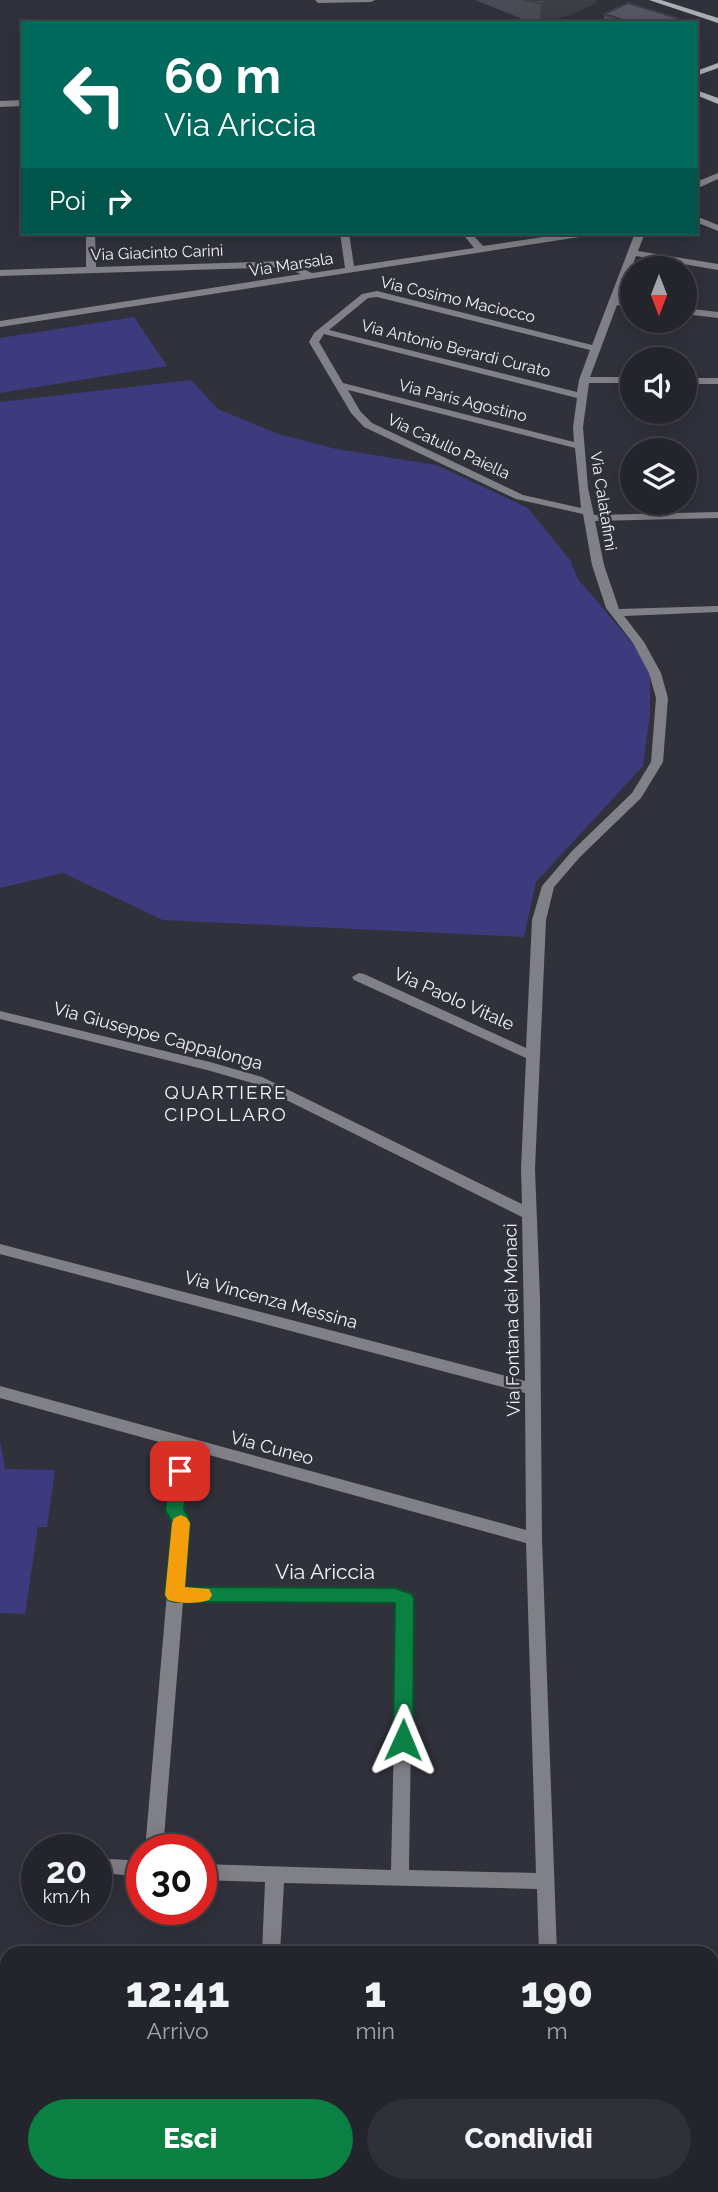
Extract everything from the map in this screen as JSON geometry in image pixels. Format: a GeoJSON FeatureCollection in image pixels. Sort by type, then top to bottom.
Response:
{"type":"FeatureCollection","features":[{"type":"Feature","properties":{"kind":"street"},"geometry":{"type":"LineString","coordinates":[[318,3],[371,0]]}},
{"type":"Feature","properties":{"kind":"street"},"geometry":{"type":"LineString","coordinates":[[653,0],[718,22]]}},
{"type":"Feature","properties":{"kind":"street"},"geometry":{"type":"LineString","coordinates":[[698,73],[718,65]]}},
{"type":"Feature","properties":{"kind":"street"},"geometry":{"type":"LineString","coordinates":[[698,93],[718,101]]}},
{"type":"Feature","properties":{"kind":"street"},"geometry":{"type":"LineString","coordinates":[[0,103],[21,103]]}},
{"type":"Feature","properties":{"kind":"street"},"geometry":{"type":"LineString","coordinates":[[698,185],[718,176]]}},
{"type":"Feature","properties":{"kind":"street"},"geometry":{"type":"LineString","coordinates":[[698,220],[718,228]]}},
{"type":"Feature","properties":{"kind":"street"},"geometry":{"type":"LineString","coordinates":[[90,235],[91,270]]}},
{"type":"Feature","properties":{"kind":"street"},"geometry":{"type":"LineString","coordinates":[[344,235],[350,270]]}},
{"type":"Feature","properties":{"kind":"street"},"geometry":{"type":"LineString","coordinates":[[468,235],[480,249]]}},
{"type":"Feature","properties":{"kind":"street","name":"Via Marsala"},"geometry":{"type":"LineString","coordinates":[[0,324],[573,235]]}},
{"type":"Feature","properties":{"kind":"street","name":"Via Calatafimi"},"geometry":{"type":"LineString","coordinates":[[639,235],[584,380],[580,396],[579,446],[598,565],[616,613],[638,642],[655,673],[662,698],[661,730]]}},
{"type":"Feature","properties":{"kind":"street"},"geometry":{"type":"LineString","coordinates":[[632,253],[718,267]]}},
{"type":"Feature","properties":{"kind":"street","name":"Via Giacinto Carini"},"geometry":{"type":"LineString","coordinates":[[0,273],[285,264],[312,276]]}},
{"type":"Feature","properties":{"kind":"street","name":"Via Cosimo Maciocco"},"geometry":{"type":"LineString","coordinates":[[323,331],[365,296],[382,294],[597,349]]}},
{"type":"Feature","properties":{"kind":"street"},"geometry":{"type":"LineString","coordinates":[[615,302],[620,303]]}},
{"type":"Feature","properties":{"kind":"street"},"geometry":{"type":"LineString","coordinates":[[697,313],[718,315]]}},
{"type":"Feature","properties":{"kind":"street","name":"Via Catullo Paiella"},"geometry":{"type":"LineString","coordinates":[[323,331],[315,339],[314,346],[358,416],[376,430],[520,497],[588,515],[718,515]]}},
{"type":"Feature","properties":{"kind":"street","name":"Via Antonio Berardi Curato"},"geometry":{"type":"LineString","coordinates":[[323,331],[580,396]]}},
{"type":"Feature","properties":{"kind":"street"},"geometry":{"type":"LineString","coordinates":[[584,380],[620,380]]}},
{"type":"Feature","properties":{"kind":"street"},"geometry":{"type":"LineString","coordinates":[[697,381],[718,382]]}},
{"type":"Feature","properties":{"kind":"street","name":"Via Paris Agostino"},"geometry":{"type":"LineString","coordinates":[[338,385],[579,446]]}},
{"type":"Feature","properties":{"kind":"street"},"geometry":{"type":"LineString","coordinates":[[616,613],[718,609]]}},
{"type":"Feature","properties":{"kind":"street","name":"Via Fontana dei Monaci"},"geometry":{"type":"LineString","coordinates":[[548,1946],[534,1539],[528,1169],[539,920],[548,886],[576,853],[637,795],[657,762],[661,730]]}},
{"type":"Feature","properties":{"kind":"street","name":"Via Paolo Vitale"},"geometry":{"type":"LineString","coordinates":[[359,977],[533,1056]]}},
{"type":"Feature","properties":{"kind":"street","name":"Via Giuseppe Cappalonga"},"geometry":{"type":"LineString","coordinates":[[0,1015],[257,1080],[529,1214]]}},
{"type":"Feature","properties":{"kind":"street","name":"Via Vincenza Messina"},"geometry":{"type":"LineString","coordinates":[[0,1249],[533,1389]]}},
{"type":"Feature","properties":{"kind":"street","name":"Via Cuneo"},"geometry":{"type":"LineString","coordinates":[[0,1392],[534,1539]]}},
{"type":"Feature","properties":{"kind":"street"},"geometry":{"type":"LineString","coordinates":[[155,1834],[181,1521],[174,1510],[183,1451]]}},
{"type":"Feature","properties":{"kind":"street","name":"Via Ariccia"},"geometry":{"type":"LineString","coordinates":[[175,1595],[395,1595],[405,1599],[400,1877]]}},
{"type":"Feature","properties":{"kind":"street"},"geometry":{"type":"LineString","coordinates":[[217,1873],[546,1881]]}},
{"type":"Feature","properties":{"kind":"street"},"geometry":{"type":"LineString","coordinates":[[271,1946],[275,1875]]}},
{"type":"Feature","properties":{"kind":"shaded area"},"geometry":{"type":"Polygon","coordinates":[[[134,317],[167,366],[0,393],[0,338],[134,317]]]}},
{"type":"Feature","properties":{"kind":"shaded area"},"geometry":{"type":"Polygon","coordinates":[[[191,380],[218,409],[278,434],[336,449],[436,465],[528,508],[570,560],[578,579],[650,664],[650,714],[643,766],[536,882],[524,937],[163,920],[63,873],[0,888],[0,402],[191,380]]]}},
{"type":"Feature","properties":{"kind":"shaded area"},"geometry":{"type":"Polygon","coordinates":[[[0,1440],[5,1469],[55,1470],[47,1527],[38,1527],[25,1614],[0,1613],[0,1440]]]}},
{"type":"Feature","properties":{"kind":"building"},"geometry":{"type":"Polygon","coordinates":[[[524,0],[552,0],[541,3],[524,0]]]}},
{"type":"Feature","properties":{"kind":"building"},"geometry":{"type":"Polygon","coordinates":[[[628,3],[684,20],[627,21],[604,14],[628,3]]]}},
{"type":"Feature","properties":{"kind":"slow traffic"},"geometry":{"type":"LineString","coordinates":[[181,1523],[175,1595],[202,1595]]}},
{"type":"Feature","properties":{"kind":"district","name":"QUARTIERE CIPOLLARO"},"geometry":{"type":"Point","coordinates":[226,1103]}},
{"type":"Feature","properties":{"kind":"route"},"geometry":{"type":"LineString","coordinates":[[180,1471],[174,1510],[181,1521],[175,1595],[395,1595],[405,1599],[403,1740]]}}]}
